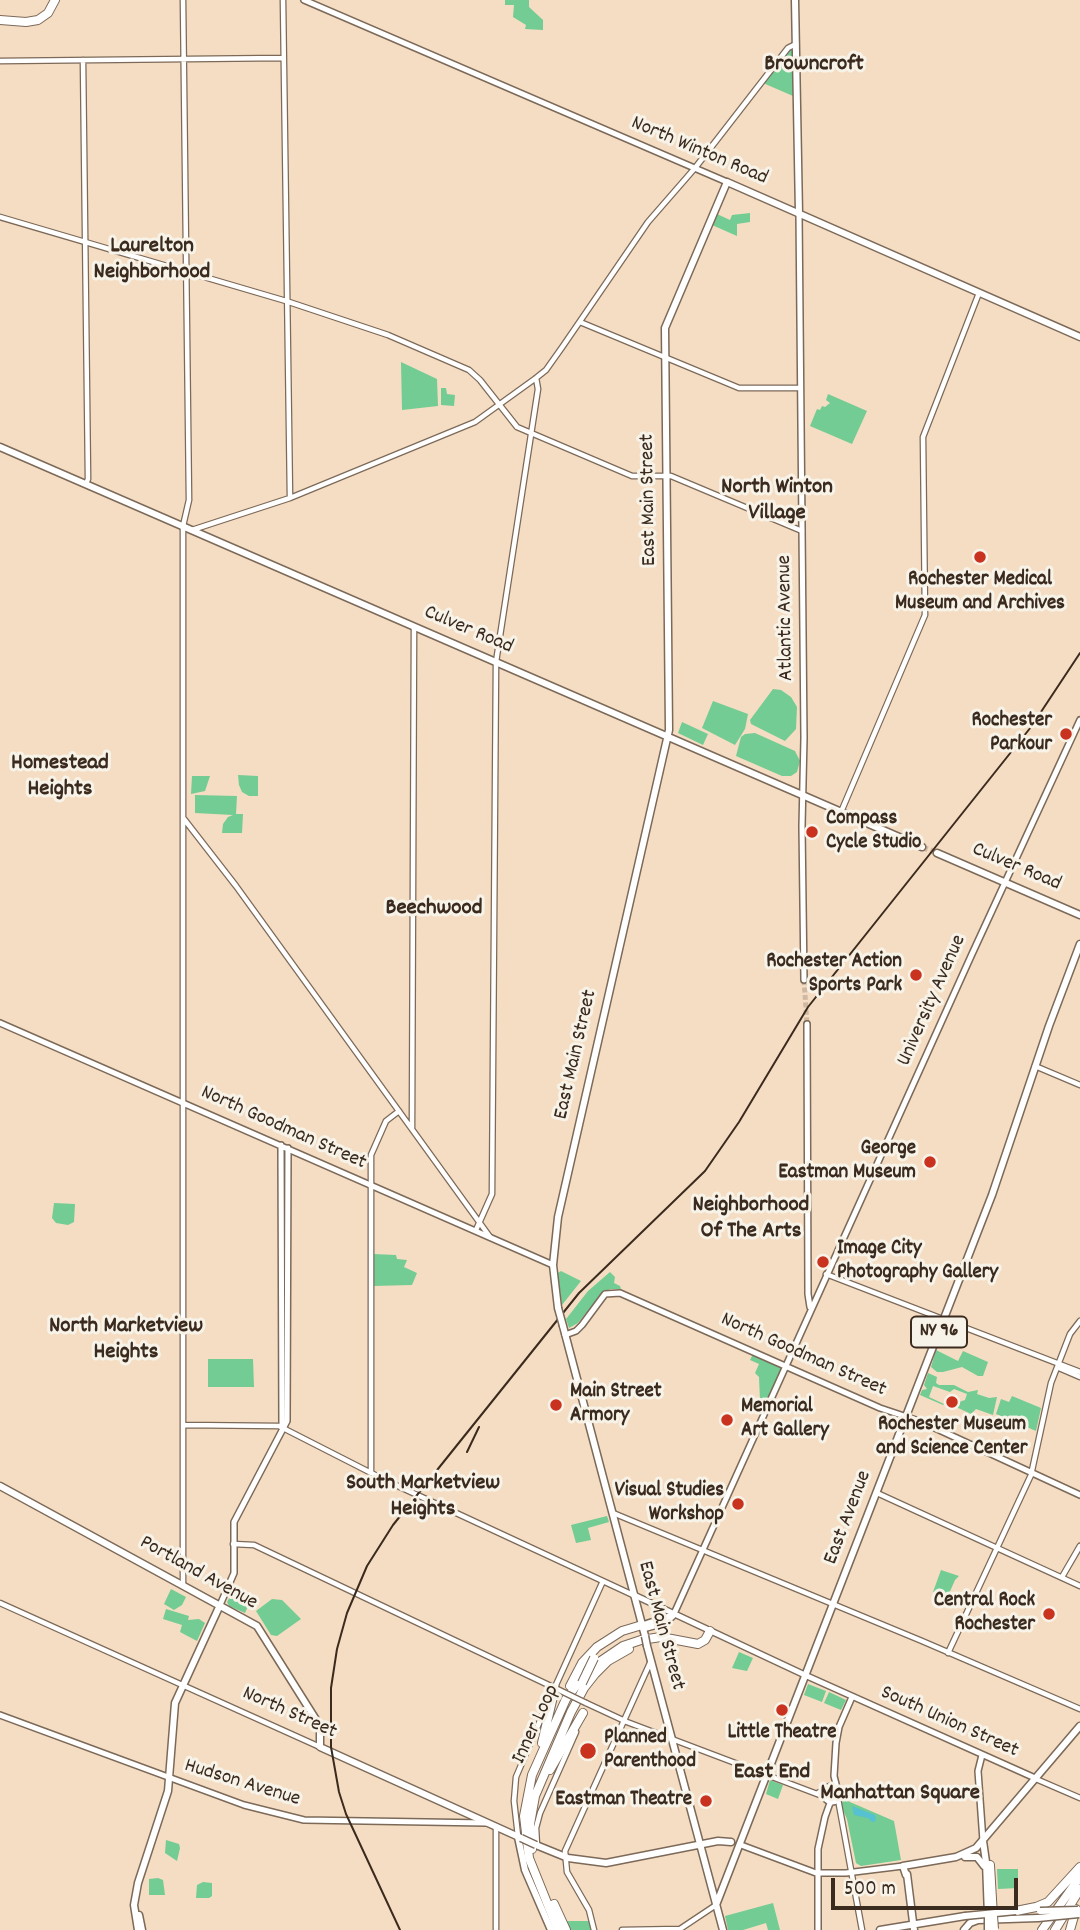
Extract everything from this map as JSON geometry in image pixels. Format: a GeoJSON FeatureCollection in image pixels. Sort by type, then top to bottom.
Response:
{"type":"FeatureCollection","features":[{"type":"Feature","properties":{"kind":"highway"},"geometry":{"type":"LineString","coordinates":[[0,20],[36,21],[46,15],[55,0]]}},
{"type":"Feature","properties":{"kind":"highway"},"geometry":{"type":"LineString","coordinates":[[549,1737],[573,1680],[586,1658],[610,1637],[626,1629],[643,1630]]}},
{"type":"Feature","properties":{"kind":"highway"},"geometry":{"type":"LineString","coordinates":[[563,1729],[594,1658],[614,1640],[643,1630]]}},
{"type":"Feature","properties":{"kind":"highway","name":"Inner Loop"},"geometry":{"type":"LineString","coordinates":[[558,1930],[533,1852],[531,1815],[538,1787],[586,1684],[601,1667],[636,1646],[658,1641],[672,1642],[692,1649],[700,1648],[709,1643],[713,1632]]}},
{"type":"Feature","properties":{"kind":"highway","name":"Inner Loop"},"geometry":{"type":"LineString","coordinates":[[558,1930],[532,1874],[521,1838],[532,1775],[574,1687],[589,1669],[603,1658],[632,1642],[654,1637],[671,1637],[698,1644],[713,1632]]}},
{"type":"Feature","properties":{"kind":"highway"},"geometry":{"type":"LineString","coordinates":[[532,1775],[556,1689]]}},
{"type":"Feature","properties":{"kind":"highway"},"geometry":{"type":"LineString","coordinates":[[531,1815],[542,1784],[583,1713]]}},
{"type":"Feature","properties":{"kind":"highway"},"geometry":{"type":"LineString","coordinates":[[993,1865],[990,1916],[994,1930]]}},
{"type":"Feature","properties":{"kind":"highway"},"geometry":{"type":"LineString","coordinates":[[1016,1911],[1048,1902],[1080,1867]]}},
{"type":"Feature","properties":{"kind":"highway"},"geometry":{"type":"LineString","coordinates":[[1042,1930],[1080,1877]]}},
{"type":"Feature","properties":{"kind":"highway"},"geometry":{"type":"LineString","coordinates":[[1049,1930],[1080,1884]]}},
{"type":"Feature","properties":{"kind":"highway"},"geometry":{"type":"LineString","coordinates":[[1055,1930],[1080,1889]]}},
{"type":"Feature","properties":{"kind":"highway"},"geometry":{"type":"LineString","coordinates":[[1071,1930],[1078,1913],[1080,1898]]}},
{"type":"Feature","properties":{"kind":"main road","name":"North Winton Road"},"geometry":{"type":"LineString","coordinates":[[304,0],[1080,337]]}},
{"type":"Feature","properties":{"kind":"main road"},"geometry":{"type":"LineString","coordinates":[[795,0],[799,214]]}},
{"type":"Feature","properties":{"kind":"main road","name":"East Main Street"},"geometry":{"type":"LineString","coordinates":[[723,1930],[558,1308],[553,1265],[558,1217],[668,738],[666,323],[727,182]]}},
{"type":"Feature","properties":{"kind":"main road","name":"Atlantic Avenue"},"geometry":{"type":"LineString","coordinates":[[799,214],[804,980]]}},
{"type":"Feature","properties":{"kind":"main road","name":"Culver Road"},"geometry":{"type":"LineString","coordinates":[[0,447],[922,847]]}},
{"type":"Feature","properties":{"kind":"main road","name":"University Avenue"},"geometry":{"type":"LineString","coordinates":[[672,1613],[1080,720]]}},
{"type":"Feature","properties":{"kind":"main road","name":"Culver Road"},"geometry":{"type":"LineString","coordinates":[[937,853],[1080,915]]}},
{"type":"Feature","properties":{"kind":"main road","name":"East Avenue"},"geometry":{"type":"LineString","coordinates":[[716,1905],[992,1195],[1035,1066],[1080,944]]}},
{"type":"Feature","properties":{"kind":"main road","name":"North Goodman Street"},"geometry":{"type":"LineString","coordinates":[[0,1023],[184,1101],[553,1265]]}},
{"type":"Feature","properties":{"kind":"main road"},"geometry":{"type":"LineString","coordinates":[[807,1024],[810,1310]]}},
{"type":"Feature","properties":{"kind":"main road"},"geometry":{"type":"LineString","coordinates":[[281,1145],[282,1428]]}},
{"type":"Feature","properties":{"kind":"main road"},"geometry":{"type":"LineString","coordinates":[[140,1930],[136,1900],[166,1799],[175,1705],[233,1577],[234,1522],[288,1415],[288,1148]]}},
{"type":"Feature","properties":{"kind":"main road","name":"North Goodman Street"},"geometry":{"type":"LineString","coordinates":[[565,1335],[576,1331],[601,1298],[610,1292],[622,1293],[1080,1495]]}},
{"type":"Feature","properties":{"kind":"main road","name":"Portland Avenue"},"geometry":{"type":"LineString","coordinates":[[0,1486],[257,1626],[320,1726],[320,1747]]}},
{"type":"Feature","properties":{"kind":"main road","name":"South Union Street"},"geometry":{"type":"LineString","coordinates":[[634,1595],[1035,1779]]}},
{"type":"Feature","properties":{"kind":"main road"},"geometry":{"type":"LineString","coordinates":[[643,1630],[667,1622],[672,1613]]}},
{"type":"Feature","properties":{"kind":"main road"},"geometry":{"type":"LineString","coordinates":[[831,1799],[840,1794],[834,1776],[837,1734],[852,1697]]}},
{"type":"Feature","properties":{"kind":"main road","name":"Hudson Avenue"},"geometry":{"type":"LineString","coordinates":[[0,1715],[244,1805],[304,1820],[486,1823]]}},
{"type":"Feature","properties":{"kind":"main road"},"geometry":{"type":"LineString","coordinates":[[956,1857],[974,1850],[1080,1726]]}},
{"type":"Feature","properties":{"kind":"main road","name":"North Street"},"geometry":{"type":"LineString","coordinates":[[320,1747],[564,1856],[610,1859],[700,1843],[719,1837],[741,1845]]}},
{"type":"Feature","properties":{"kind":"main road"},"geometry":{"type":"LineString","coordinates":[[982,1755],[978,1770],[988,1907]]}},
{"type":"Feature","properties":{"kind":"main road"},"geometry":{"type":"LineString","coordinates":[[818,1930],[818,1849],[831,1799],[828,1788],[834,1776]]}},
{"type":"Feature","properties":{"kind":"main road"},"geometry":{"type":"LineString","coordinates":[[828,1788],[837,1788]]}},
{"type":"Feature","properties":{"kind":"main road"},"geometry":{"type":"LineString","coordinates":[[467,1823],[469,1815]]}},
{"type":"Feature","properties":{"kind":"main road"},"geometry":{"type":"LineString","coordinates":[[984,1839],[993,1865]]}},
{"type":"Feature","properties":{"kind":"main road"},"geometry":{"type":"LineString","coordinates":[[741,1845],[817,1873],[852,1873],[976,1856],[982,1861],[990,1916],[988,1930]]}},
{"type":"Feature","properties":{"kind":"main road"},"geometry":{"type":"LineString","coordinates":[[905,1865],[914,1927]]}},
{"type":"Feature","properties":{"kind":"main road"},"geometry":{"type":"LineString","coordinates":[[880,1930],[914,1927],[965,1916],[1016,1911],[1039,1915]]}},
{"type":"Feature","properties":{"kind":"main road"},"geometry":{"type":"LineString","coordinates":[[964,1930],[970,1923],[980,1920],[1078,1913]]}},
{"type":"Feature","properties":{"kind":"street"},"geometry":{"type":"LineString","coordinates":[[183,0],[189,500],[183,526],[184,1585]]}},
{"type":"Feature","properties":{"kind":"street"},"geometry":{"type":"LineString","coordinates":[[283,0],[290,499]]}},
{"type":"Feature","properties":{"kind":"street"},"geometry":{"type":"LineString","coordinates":[[192,530],[290,499],[475,422],[546,370],[648,222],[695,168],[785,51],[796,44]]}},
{"type":"Feature","properties":{"kind":"street"},"geometry":{"type":"LineString","coordinates":[[0,61],[284,58]]}},
{"type":"Feature","properties":{"kind":"street"},"geometry":{"type":"LineString","coordinates":[[83,60],[86,485]]}},
{"type":"Feature","properties":{"kind":"street"},"geometry":{"type":"LineString","coordinates":[[0,217],[286,301],[384,334],[465,367],[480,380],[515,426],[632,476],[667,476],[802,531]]}},
{"type":"Feature","properties":{"kind":"street"},"geometry":{"type":"LineString","coordinates":[[841,812],[925,615],[923,437],[979,293]]}},
{"type":"Feature","properties":{"kind":"street"},"geometry":{"type":"LineString","coordinates":[[580,322],[738,388],[800,388]]}},
{"type":"Feature","properties":{"kind":"street"},"geometry":{"type":"LineString","coordinates":[[476,1230],[492,1194],[496,663],[538,389],[536,378]]}},
{"type":"Feature","properties":{"kind":"street"},"geometry":{"type":"LineString","coordinates":[[412,1129],[414,627]]}},
{"type":"Feature","properties":{"kind":"street"},"geometry":{"type":"LineString","coordinates":[[183,800],[191,825]]}},
{"type":"Feature","properties":{"kind":"street"},"geometry":{"type":"LineString","coordinates":[[183,819],[191,825],[490,1237]]}},
{"type":"Feature","properties":{"kind":"street"},"geometry":{"type":"LineString","coordinates":[[1035,1066],[1080,1085]]}},
{"type":"Feature","properties":{"kind":"street"},"geometry":{"type":"LineString","coordinates":[[371,1473],[372,1151],[385,1122],[399,1111]]}},
{"type":"Feature","properties":{"kind":"street"},"geometry":{"type":"LineString","coordinates":[[826,1274],[1080,1374]]}},
{"type":"Feature","properties":{"kind":"street"},"geometry":{"type":"LineString","coordinates":[[948,1653],[1032,1473],[1050,1387],[1070,1333],[1080,1321]]}},
{"type":"Feature","properties":{"kind":"street"},"geometry":{"type":"LineString","coordinates":[[183,1425],[272,1425],[282,1428],[371,1473],[634,1595]]}},
{"type":"Feature","properties":{"kind":"street"},"geometry":{"type":"LineString","coordinates":[[877,1493],[1080,1586]]}},
{"type":"Feature","properties":{"kind":"street"},"geometry":{"type":"LineString","coordinates":[[612,1513],[1080,1709]]}},
{"type":"Feature","properties":{"kind":"street"},"geometry":{"type":"LineString","coordinates":[[233,1544],[254,1545],[624,1721],[831,1799],[852,1873],[862,1930]]}},
{"type":"Feature","properties":{"kind":"street"},"geometry":{"type":"LineString","coordinates":[[1062,1577],[1080,1546]]}},
{"type":"Feature","properties":{"kind":"street"},"geometry":{"type":"LineString","coordinates":[[521,1838],[514,1790],[520,1764],[603,1581]]}},
{"type":"Feature","properties":{"kind":"street","name":"North Street"},"geometry":{"type":"LineString","coordinates":[[0,1603],[320,1747]]}},
{"type":"Feature","properties":{"kind":"street"},"geometry":{"type":"LineString","coordinates":[[594,1930],[590,1916],[566,1872],[564,1856],[652,1661]]}},
{"type":"Feature","properties":{"kind":"street"},"geometry":{"type":"LineString","coordinates":[[536,1845],[541,1810],[587,1704]]}},
{"type":"Feature","properties":{"kind":"street","name":"South Union Street"},"geometry":{"type":"LineString","coordinates":[[1035,1779],[1080,1798]]}},
{"type":"Feature","properties":{"kind":"street"},"geometry":{"type":"LineString","coordinates":[[810,1793],[828,1788]]}},
{"type":"Feature","properties":{"kind":"street"},"geometry":{"type":"LineString","coordinates":[[496,1827],[496,1930]]}},
{"type":"Feature","properties":{"kind":"street"},"geometry":{"type":"LineString","coordinates":[[622,1930],[680,1929],[716,1905]]}},
{"type":"Feature","properties":{"kind":"green space"},"geometry":{"type":"Polygon","coordinates":[[[505,0],[529,0],[529,7],[543,20],[543,30],[525,29],[526,25],[513,17],[514,5],[505,5],[505,0]]]}},
{"type":"Feature","properties":{"kind":"green space"},"geometry":{"type":"Polygon","coordinates":[[[792,48],[793,96],[763,83],[792,48]]]}},
{"type":"Feature","properties":{"kind":"green space"},"geometry":{"type":"Polygon","coordinates":[[[750,213],[750,222],[737,224],[737,236],[712,225],[717,214],[730,220],[732,215],[750,213]]]}},
{"type":"Feature","properties":{"kind":"green space"},"geometry":{"type":"Polygon","coordinates":[[[401,362],[437,379],[438,406],[402,410],[401,362]]]}},
{"type":"Feature","properties":{"kind":"green space"},"geometry":{"type":"Polygon","coordinates":[[[441,388],[446,388],[447,394],[455,395],[454,406],[441,405],[441,388]]]}},
{"type":"Feature","properties":{"kind":"green space"},"geometry":{"type":"Polygon","coordinates":[[[828,394],[867,411],[852,444],[810,426],[817,409],[820,410],[822,406],[830,403],[826,400],[828,394]]]}},
{"type":"Feature","properties":{"kind":"green space"},"geometry":{"type":"Polygon","coordinates":[[[773,689],[781,690],[791,697],[797,707],[796,729],[785,741],[751,724],[750,720],[773,689]]]}},
{"type":"Feature","properties":{"kind":"green space"},"geometry":{"type":"Polygon","coordinates":[[[713,701],[748,714],[745,729],[735,745],[702,728],[713,701]]]}},
{"type":"Feature","properties":{"kind":"green space"},"geometry":{"type":"Polygon","coordinates":[[[682,722],[708,734],[703,745],[678,733],[682,722]]]}},
{"type":"Feature","properties":{"kind":"green space"},"geometry":{"type":"Polygon","coordinates":[[[755,733],[795,751],[800,761],[797,772],[791,776],[782,776],[736,756],[741,737],[755,733]]]}},
{"type":"Feature","properties":{"kind":"green space"},"geometry":{"type":"Polygon","coordinates":[[[238,775],[258,776],[258,796],[249,796],[242,792],[238,775]]]}},
{"type":"Feature","properties":{"kind":"green space"},"geometry":{"type":"Polygon","coordinates":[[[192,776],[210,776],[205,791],[191,794],[192,776]]]}},
{"type":"Feature","properties":{"kind":"green space"},"geometry":{"type":"Polygon","coordinates":[[[195,795],[237,796],[236,814],[243,814],[242,833],[222,833],[223,824],[233,815],[195,813],[195,795]]]}},
{"type":"Feature","properties":{"kind":"green space"},"geometry":{"type":"Polygon","coordinates":[[[283,1151],[287,1152],[285,1420],[283,1151]]]}},
{"type":"Feature","properties":{"kind":"green space"},"geometry":{"type":"Polygon","coordinates":[[[54,1203],[75,1204],[74,1222],[68,1225],[56,1223],[52,1218],[54,1203]]]}},
{"type":"Feature","properties":{"kind":"green space"},"geometry":{"type":"Polygon","coordinates":[[[373,1254],[396,1255],[397,1259],[407,1260],[404,1267],[417,1273],[412,1285],[373,1286],[373,1254]]]}},
{"type":"Feature","properties":{"kind":"green space"},"geometry":{"type":"Polygon","coordinates":[[[561,1271],[581,1281],[562,1305],[558,1273],[561,1271]]]}},
{"type":"Feature","properties":{"kind":"green space"},"geometry":{"type":"Polygon","coordinates":[[[610,1272],[615,1277],[614,1283],[621,1289],[603,1292],[578,1323],[569,1328],[566,1319],[588,1291],[610,1272]]]}},
{"type":"Feature","properties":{"kind":"green space"},"geometry":{"type":"Polygon","coordinates":[[[936,1350],[958,1361],[963,1351],[988,1362],[983,1376],[962,1367],[937,1372],[931,1367],[936,1350]]]}},
{"type":"Feature","properties":{"kind":"green space"},"geometry":{"type":"Polygon","coordinates":[[[753,1354],[779,1365],[781,1369],[766,1403],[760,1400],[759,1377],[755,1373],[759,1364],[750,1360],[753,1354]]]}},
{"type":"Feature","properties":{"kind":"green space"},"geometry":{"type":"Polygon","coordinates":[[[208,1359],[253,1359],[254,1387],[208,1387],[208,1359]]]}},
{"type":"Feature","properties":{"kind":"green space"},"geometry":{"type":"Polygon","coordinates":[[[928,1373],[937,1377],[936,1383],[939,1385],[954,1385],[968,1392],[978,1390],[977,1394],[989,1398],[997,1397],[993,1415],[976,1409],[971,1414],[956,1407],[954,1403],[959,1405],[967,1394],[954,1389],[950,1392],[933,1386],[929,1397],[943,1405],[920,1395],[922,1390],[927,1389],[924,1385],[928,1373]]]}},
{"type":"Feature","properties":{"kind":"green space"},"geometry":{"type":"Polygon","coordinates":[[[1012,1396],[1041,1408],[1036,1431],[996,1414],[1001,1399],[1009,1402],[1012,1396]]]}},
{"type":"Feature","properties":{"kind":"green space"},"geometry":{"type":"Polygon","coordinates":[[[607,1516],[609,1522],[588,1528],[591,1540],[576,1543],[571,1525],[607,1516]]]}},
{"type":"Feature","properties":{"kind":"green space"},"geometry":{"type":"Polygon","coordinates":[[[941,1570],[959,1576],[948,1596],[933,1592],[941,1570]]]}},
{"type":"Feature","properties":{"kind":"green space"},"geometry":{"type":"Polygon","coordinates":[[[236,1586],[248,1595],[249,1604],[245,1613],[229,1606],[227,1602],[236,1586]]]}},
{"type":"Feature","properties":{"kind":"green space"},"geometry":{"type":"Polygon","coordinates":[[[171,1589],[186,1597],[182,1605],[174,1610],[164,1604],[171,1589]]]}},
{"type":"Feature","properties":{"kind":"green space"},"geometry":{"type":"Polygon","coordinates":[[[272,1599],[282,1600],[301,1619],[277,1636],[271,1635],[256,1611],[272,1599]]]}},
{"type":"Feature","properties":{"kind":"green space"},"geometry":{"type":"Polygon","coordinates":[[[166,1609],[189,1616],[188,1620],[199,1619],[205,1623],[197,1641],[180,1632],[182,1625],[163,1619],[166,1609]]]}},
{"type":"Feature","properties":{"kind":"green space"},"geometry":{"type":"Polygon","coordinates":[[[739,1652],[753,1658],[747,1671],[732,1668],[739,1652]]]}},
{"type":"Feature","properties":{"kind":"green space"},"geometry":{"type":"Polygon","coordinates":[[[808,1684],[826,1691],[822,1702],[804,1695],[808,1684]]]}},
{"type":"Feature","properties":{"kind":"green space"},"geometry":{"type":"Polygon","coordinates":[[[829,1692],[846,1700],[841,1710],[824,1703],[829,1692]]]}},
{"type":"Feature","properties":{"kind":"green space"},"geometry":{"type":"Polygon","coordinates":[[[770,1780],[783,1785],[778,1799],[766,1794],[770,1780]]]}},
{"type":"Feature","properties":{"kind":"green space"},"geometry":{"type":"Polygon","coordinates":[[[843,1799],[894,1821],[901,1860],[861,1866],[856,1863],[847,1819],[841,1806],[843,1799]]]}},
{"type":"Feature","properties":{"kind":"green space"},"geometry":{"type":"Polygon","coordinates":[[[166,1840],[179,1844],[177,1861],[165,1853],[166,1840]]]}},
{"type":"Feature","properties":{"kind":"green space"},"geometry":{"type":"Polygon","coordinates":[[[997,1869],[1018,1869],[1018,1888],[998,1889],[997,1869]]]}},
{"type":"Feature","properties":{"kind":"green space"},"geometry":{"type":"Polygon","coordinates":[[[149,1879],[163,1880],[165,1895],[149,1895],[149,1879]]]}},
{"type":"Feature","properties":{"kind":"green space"},"geometry":{"type":"Polygon","coordinates":[[[203,1882],[212,1883],[212,1896],[196,1898],[197,1885],[203,1882]]]}},
{"type":"Feature","properties":{"kind":"green space"},"geometry":{"type":"Polygon","coordinates":[[[773,1903],[780,1930],[768,1930],[766,1923],[743,1930],[728,1930],[725,1916],[773,1903]]]}},
{"type":"Feature","properties":{"kind":"green space"},"geometry":{"type":"Polygon","coordinates":[[[567,1921],[589,1921],[591,1930],[569,1930],[567,1921]]]}},
{"type":"Feature","properties":{"kind":"water"},"geometry":{"type":"Polygon","coordinates":[[[852,1806],[875,1815],[876,1821],[854,1815],[852,1806]]]}},
{"type":"Feature","properties":{"kind":"tunnel"},"geometry":{"type":"LineString","coordinates":[[922,847],[937,853]]}},
{"type":"Feature","properties":{"kind":"tunnel"},"geometry":{"type":"LineString","coordinates":[[804,980],[807,1024]]}},
{"type":"Feature","properties":{"kind":"railway"},"geometry":{"type":"LineString","coordinates":[[400,1930],[346,1814],[331,1747],[331,1688],[337,1649],[347,1613],[367,1566],[393,1525],[579,1293],[705,1171],[739,1122],[808,1007],[1031,727],[1080,653]]}},
{"type":"Feature","properties":{"kind":"railway"},"geometry":{"type":"LineString","coordinates":[[467,1452],[479,1427]]}},
{"type":"Feature","properties":{"kind":"place","name":"Rochester Medical Museum and Archives"},"geometry":{"type":"Point","coordinates":[980,557]}},
{"type":"Feature","properties":{"kind":"place","name":"Rochester Parkour"},"geometry":{"type":"Point","coordinates":[1066,734]}},
{"type":"Feature","properties":{"kind":"place","name":"Compass Cycle Studio"},"geometry":{"type":"Point","coordinates":[812,832]}},
{"type":"Feature","properties":{"kind":"place","name":"Rochester Action Sports Park"},"geometry":{"type":"Point","coordinates":[916,975]}},
{"type":"Feature","properties":{"kind":"place","name":"George Eastman Museum"},"geometry":{"type":"Point","coordinates":[930,1162]}},
{"type":"Feature","properties":{"kind":"place","name":"Image City Photography Gallery"},"geometry":{"type":"Point","coordinates":[823,1262]}},
{"type":"Feature","properties":{"kind":"place","name":"Rochester Museum and Science Center"},"geometry":{"type":"Point","coordinates":[952,1402]}},
{"type":"Feature","properties":{"kind":"place","name":"Main Street Armory"},"geometry":{"type":"Point","coordinates":[556,1405]}},
{"type":"Feature","properties":{"kind":"place","name":"Memorial Art Gallery"},"geometry":{"type":"Point","coordinates":[727,1420]}},
{"type":"Feature","properties":{"kind":"place","name":"Visual Studies Workshop"},"geometry":{"type":"Point","coordinates":[738,1504]}},
{"type":"Feature","properties":{"kind":"place","name":"Central Rock Rochester"},"geometry":{"type":"Point","coordinates":[1049,1614]}},
{"type":"Feature","properties":{"kind":"place","name":"Little Theatre"},"geometry":{"type":"Point","coordinates":[782,1710]}},
{"type":"Feature","properties":{"kind":"place","name":"Planned Parenthood"},"geometry":{"type":"Point","coordinates":[588,1751]}},
{"type":"Feature","properties":{"kind":"place","name":"Eastman Theatre"},"geometry":{"type":"Point","coordinates":[706,1801]}},
{"type":"Feature","properties":{"kind":"district","name":"Browncroft"},"geometry":{"type":"Point","coordinates":[814,66]}},
{"type":"Feature","properties":{"kind":"district","name":"Laurelton Neighborhood"},"geometry":{"type":"Point","coordinates":[152,261]}},
{"type":"Feature","properties":{"kind":"district","name":"North Winton Village"},"geometry":{"type":"Point","coordinates":[777,502]}},
{"type":"Feature","properties":{"kind":"district","name":"Homestead Heights"},"geometry":{"type":"Point","coordinates":[60,778]}},
{"type":"Feature","properties":{"kind":"district","name":"Beechwood"},"geometry":{"type":"Point","coordinates":[434,910]}},
{"type":"Feature","properties":{"kind":"district","name":"Neighborhood Of The Arts"},"geometry":{"type":"Point","coordinates":[751,1220]}},
{"type":"Feature","properties":{"kind":"district","name":"North Marketview Heights"},"geometry":{"type":"Point","coordinates":[126,1341]}},
{"type":"Feature","properties":{"kind":"district","name":"South Marketview Heights"},"geometry":{"type":"Point","coordinates":[423,1498]}},
{"type":"Feature","properties":{"kind":"district","name":"East End"},"geometry":{"type":"Point","coordinates":[772,1774]}},
{"type":"Feature","properties":{"kind":"district","name":"Manhattan Square"},"geometry":{"type":"Point","coordinates":[900,1795]}}]}
